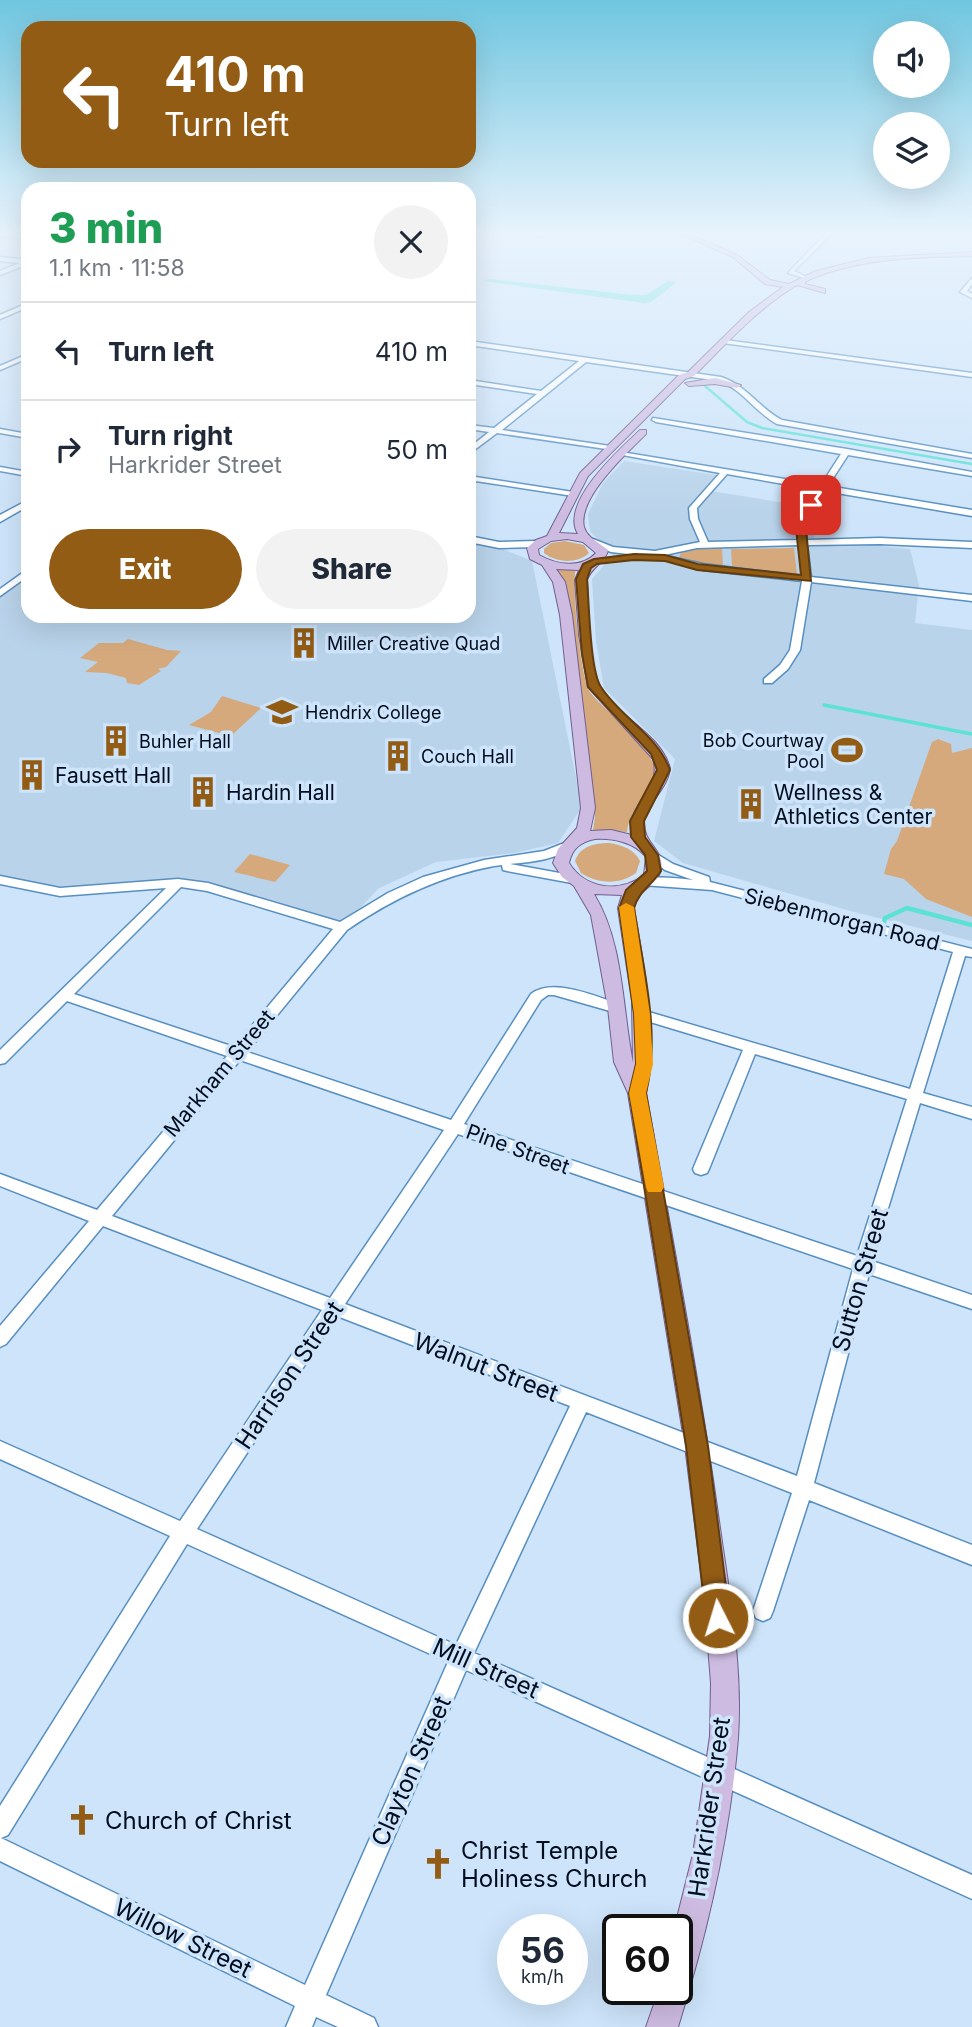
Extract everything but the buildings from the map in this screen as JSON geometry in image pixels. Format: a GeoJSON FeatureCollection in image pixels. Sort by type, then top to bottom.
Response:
{"type":"FeatureCollection","features":[{"type":"Feature","properties":{"kind":"main road"},"geometry":{"type":"LineString","coordinates":[[590,541],[567,536],[551,538],[532,548],[559,582],[566,615],[588,808],[584,829],[571,843],[561,863],[577,882],[607,891],[641,884],[654,871],[637,821],[661,778],[662,762],[652,747],[594,687],[588,654],[582,579],[583,573],[602,554],[602,550],[580,533],[578,524],[597,479],[656,420],[690,378],[740,328]]}},
{"type":"Feature","properties":{"kind":"main road"},"geometry":{"type":"LineString","coordinates":[[551,538],[585,474],[682,377],[737,384]]}},
{"type":"Feature","properties":{"kind":"main road"},"geometry":{"type":"LineString","coordinates":[[540,560],[573,566],[592,563]]}},
{"type":"Feature","properties":{"kind":"main road"},"geometry":{"type":"LineString","coordinates":[[571,843],[602,834],[624,837],[646,849]]}},
{"type":"Feature","properties":{"kind":"main road","name":"Harkrider Street"},"geometry":{"type":"LineString","coordinates":[[577,882],[599,915],[617,1008],[623,1062],[637,1093],[657,1198],[697,1446],[717,1596],[724,1683],[724,1736],[708,1854],[693,1914]]}},
{"type":"Feature","properties":{"kind":"main road","name":"Harkrider Street"},"geometry":{"type":"LineString","coordinates":[[637,1093],[645,1064],[642,1014],[626,908],[627,900],[641,884]]}},
{"type":"Feature","properties":{"kind":"main road"},"geometry":{"type":"LineString","coordinates":[[662,2027],[669,2005]]}},
{"type":"Feature","properties":{"kind":"street"},"geometry":{"type":"LineString","coordinates":[[725,342],[972,375]]}},
{"type":"Feature","properties":{"kind":"street"},"geometry":{"type":"LineString","coordinates":[[476,344],[690,378]]}},
{"type":"Feature","properties":{"kind":"street"},"geometry":{"type":"LineString","coordinates":[[0,368],[21,359]]}},
{"type":"Feature","properties":{"kind":"street"},"geometry":{"type":"LineString","coordinates":[[476,447],[584,360]]}},
{"type":"Feature","properties":{"kind":"street"},"geometry":{"type":"LineString","coordinates":[[476,383],[543,393]]}},
{"type":"Feature","properties":{"kind":"street"},"geometry":{"type":"LineString","coordinates":[[737,384],[766,415],[780,422],[972,456]]}},
{"type":"Feature","properties":{"kind":"street"},"geometry":{"type":"LineString","coordinates":[[656,420],[972,474]]}},
{"type":"Feature","properties":{"kind":"street"},"geometry":{"type":"LineString","coordinates":[[476,428],[610,448]]}},
{"type":"Feature","properties":{"kind":"street"},"geometry":{"type":"LineString","coordinates":[[0,431],[21,435]]}},
{"type":"Feature","properties":{"kind":"street"},"geometry":{"type":"LineString","coordinates":[[768,681],[784,667],[795,650],[807,579],[800,519],[847,451]]}},
{"type":"Feature","properties":{"kind":"street"},"geometry":{"type":"LineString","coordinates":[[621,454],[972,513]]}},
{"type":"Feature","properties":{"kind":"street"},"geometry":{"type":"LineString","coordinates":[[2,470],[21,473]]}},
{"type":"Feature","properties":{"kind":"street"},"geometry":{"type":"LineString","coordinates":[[705,545],[694,519],[693,508],[725,472]]}},
{"type":"Feature","properties":{"kind":"street"},"geometry":{"type":"LineString","coordinates":[[476,479],[573,494]]}},
{"type":"Feature","properties":{"kind":"street"},"geometry":{"type":"LineString","coordinates":[[0,519],[21,506]]}},
{"type":"Feature","properties":{"kind":"street"},"geometry":{"type":"LineString","coordinates":[[476,540],[499,545],[540,560]]}},
{"type":"Feature","properties":{"kind":"street"},"geometry":{"type":"LineString","coordinates":[[590,541],[626,552],[675,556],[697,567],[972,598]]}},
{"type":"Feature","properties":{"kind":"street"},"geometry":{"type":"LineString","coordinates":[[592,563],[634,557],[675,556],[686,547],[705,545],[880,541],[972,545]]}},
{"type":"Feature","properties":{"kind":"street"},"geometry":{"type":"LineString","coordinates":[[499,545],[536,544]]}},
{"type":"Feature","properties":{"kind":"street"},"geometry":{"type":"LineString","coordinates":[[0,593],[21,577]]}},
{"type":"Feature","properties":{"kind":"street","name":"Markham Street"},"geometry":{"type":"LineString","coordinates":[[0,1339],[342,927],[370,906],[406,889],[481,864],[549,854],[571,843]]}},
{"type":"Feature","properties":{"kind":"street","name":"Siebenmorgan Road"},"geometry":{"type":"LineString","coordinates":[[646,849],[669,867],[702,878],[712,886]]}},
{"type":"Feature","properties":{"kind":"street","name":"Markham Street"},"geometry":{"type":"LineString","coordinates":[[481,864],[532,870],[577,882]]}},
{"type":"Feature","properties":{"kind":"street"},"geometry":{"type":"LineString","coordinates":[[0,880],[60,892],[178,883],[208,887],[342,927]]}},
{"type":"Feature","properties":{"kind":"street","name":"Siebenmorgan Road"},"geometry":{"type":"LineString","coordinates":[[641,884],[667,881],[712,886],[966,951]]}},
{"type":"Feature","properties":{"kind":"street"},"geometry":{"type":"LineString","coordinates":[[0,1059],[178,883]]}},
{"type":"Feature","properties":{"kind":"street","name":"Sutton Street"},"geometry":{"type":"LineString","coordinates":[[763,1611],[803,1488],[863,1264],[914,1096],[966,951]]}},
{"type":"Feature","properties":{"kind":"street","name":"Harrison Street"},"geometry":{"type":"LineString","coordinates":[[0,1828],[183,1533],[455,1126],[539,993],[558,991],[617,1008]]}},
{"type":"Feature","properties":{"kind":"street","name":"Pine Street"},"geometry":{"type":"LineString","coordinates":[[63,995],[455,1126],[657,1198],[972,1302]]}},
{"type":"Feature","properties":{"kind":"street"},"geometry":{"type":"LineString","coordinates":[[642,1014],[972,1113]]}},
{"type":"Feature","properties":{"kind":"street"},"geometry":{"type":"LineString","coordinates":[[701,1169],[751,1047]]}},
{"type":"Feature","properties":{"kind":"street","name":"Walnut Street"},"geometry":{"type":"LineString","coordinates":[[0,1180],[697,1446],[972,1555]]}},
{"type":"Feature","properties":{"kind":"street","name":"Clayton Street"},"geometry":{"type":"LineString","coordinates":[[299,2027],[461,1657],[581,1403]]}},
{"type":"Feature","properties":{"kind":"street","name":"Mill Street"},"geometry":{"type":"LineString","coordinates":[[0,1450],[718,1771],[972,1888]]}},
{"type":"Feature","properties":{"kind":"street","name":"Willow Street"},"geometry":{"type":"LineString","coordinates":[[0,1849],[365,2027]]}},
{"type":"Feature","properties":{"kind":"shaded area"},"geometry":{"type":"Polygon","coordinates":[[[624,461],[716,475],[704,490],[818,508],[814,539],[910,549],[919,585],[915,623],[972,630],[972,941],[854,912],[683,863],[654,841],[675,759],[604,688],[596,641],[592,579],[613,555],[590,531],[588,514],[603,483],[624,461]]]}},
{"type":"Feature","properties":{"kind":"shaded area"},"geometry":{"type":"Polygon","coordinates":[[[565,541],[584,545],[589,553],[579,559],[567,561],[544,553],[544,549],[551,543],[565,541]]]}},
{"type":"Feature","properties":{"kind":"shaded area","name":"Hendrix College"},"geometry":{"type":"Polygon","coordinates":[[[476,543],[500,548],[532,561],[582,807],[558,843],[514,853],[436,862],[379,888],[342,927],[178,883],[28,887],[0,880],[0,597],[21,581],[21,623],[476,623],[476,543]]]}},
{"type":"Feature","properties":{"kind":"shaded area"},"geometry":{"type":"Polygon","coordinates":[[[722,548],[723,567],[693,564],[679,558],[681,552],[689,549],[722,548]]]}},
{"type":"Feature","properties":{"kind":"shaded area"},"geometry":{"type":"Polygon","coordinates":[[[794,548],[797,574],[732,566],[731,549],[794,548]]]}},
{"type":"Feature","properties":{"kind":"shaded area"},"geometry":{"type":"Polygon","coordinates":[[[557,569],[576,569],[578,631],[583,670],[590,692],[644,747],[655,769],[653,778],[632,815],[627,832],[593,830],[595,817],[567,597],[557,569]]]}},
{"type":"Feature","properties":{"kind":"shaded area"},"geometry":{"type":"Polygon","coordinates":[[[128,639],[167,650],[181,651],[166,667],[158,669],[161,671],[139,685],[127,683],[126,678],[107,673],[85,672],[98,662],[80,658],[99,643],[123,643],[128,639]]]}},
{"type":"Feature","properties":{"kind":"shaded area"},"geometry":{"type":"Polygon","coordinates":[[[222,696],[261,708],[231,736],[189,725],[211,712],[222,696]]]}},
{"type":"Feature","properties":{"kind":"shaded area"},"geometry":{"type":"Polygon","coordinates":[[[938,739],[951,744],[952,753],[972,748],[972,917],[926,899],[904,879],[884,874],[932,742],[938,739]]]}},
{"type":"Feature","properties":{"kind":"shaded area"},"geometry":{"type":"Polygon","coordinates":[[[609,843],[623,846],[634,853],[640,861],[636,873],[623,880],[609,882],[581,873],[575,861],[580,852],[593,845],[609,843]]]}},
{"type":"Feature","properties":{"kind":"shaded area"},"geometry":{"type":"Polygon","coordinates":[[[250,854],[290,865],[275,882],[234,872],[250,854]]]}},
{"type":"Feature","properties":{"kind":"waterway"},"geometry":{"type":"LineString","coordinates":[[705,386],[747,422],[762,428],[972,464]]}},
{"type":"Feature","properties":{"kind":"waterway"},"geometry":{"type":"LineString","coordinates":[[824,705],[972,734]]}},
{"type":"Feature","properties":{"kind":"waterway"},"geometry":{"type":"LineString","coordinates":[[884,922],[885,918],[907,908],[972,925]]}},
{"type":"Feature","properties":{"kind":"slow traffic"},"geometry":{"type":"LineString","coordinates":[[626,907],[642,1014],[645,1064],[637,1093],[655,1187]]}},
{"type":"Feature","properties":{"kind":"place","name":"Miller Creative Quad"},"geometry":{"type":"Point","coordinates":[304,643]}},
{"type":"Feature","properties":{"kind":"place","name":"Hendrix College"},"geometry":{"type":"Point","coordinates":[282,712]}},
{"type":"Feature","properties":{"kind":"place","name":"Buhler Hall"},"geometry":{"type":"Point","coordinates":[116,741]}},
{"type":"Feature","properties":{"kind":"place","name":"Bob Courtway Pool"},"geometry":{"type":"Point","coordinates":[847,750]}},
{"type":"Feature","properties":{"kind":"place","name":"Couch Hall"},"geometry":{"type":"Point","coordinates":[398,756]}},
{"type":"Feature","properties":{"kind":"place","name":"Fausett Hall"},"geometry":{"type":"Point","coordinates":[32,775]}},
{"type":"Feature","properties":{"kind":"place","name":"Hardin Hall"},"geometry":{"type":"Point","coordinates":[203,792]}},
{"type":"Feature","properties":{"kind":"place","name":"Wellness & Athletics Center"},"geometry":{"type":"Point","coordinates":[751,804]}},
{"type":"Feature","properties":{"kind":"place","name":"Church of Christ"},"geometry":{"type":"Point","coordinates":[82,1820]}},
{"type":"Feature","properties":{"kind":"place","name":"Christ Temple Holiness Church"},"geometry":{"type":"Point","coordinates":[438,1864]}},
{"type":"Feature","properties":{"kind":"route"},"geometry":{"type":"LineString","coordinates":[[718,1618],[697,1446],[657,1198],[637,1093],[645,1064],[642,1014],[626,908],[631,893],[646,882],[654,871],[652,855],[638,837],[637,821],[661,778],[662,762],[657,753],[594,687],[588,654],[582,579],[587,566],[594,562],[634,557],[675,559],[697,567],[807,579],[800,519],[811,505]]}}]}
